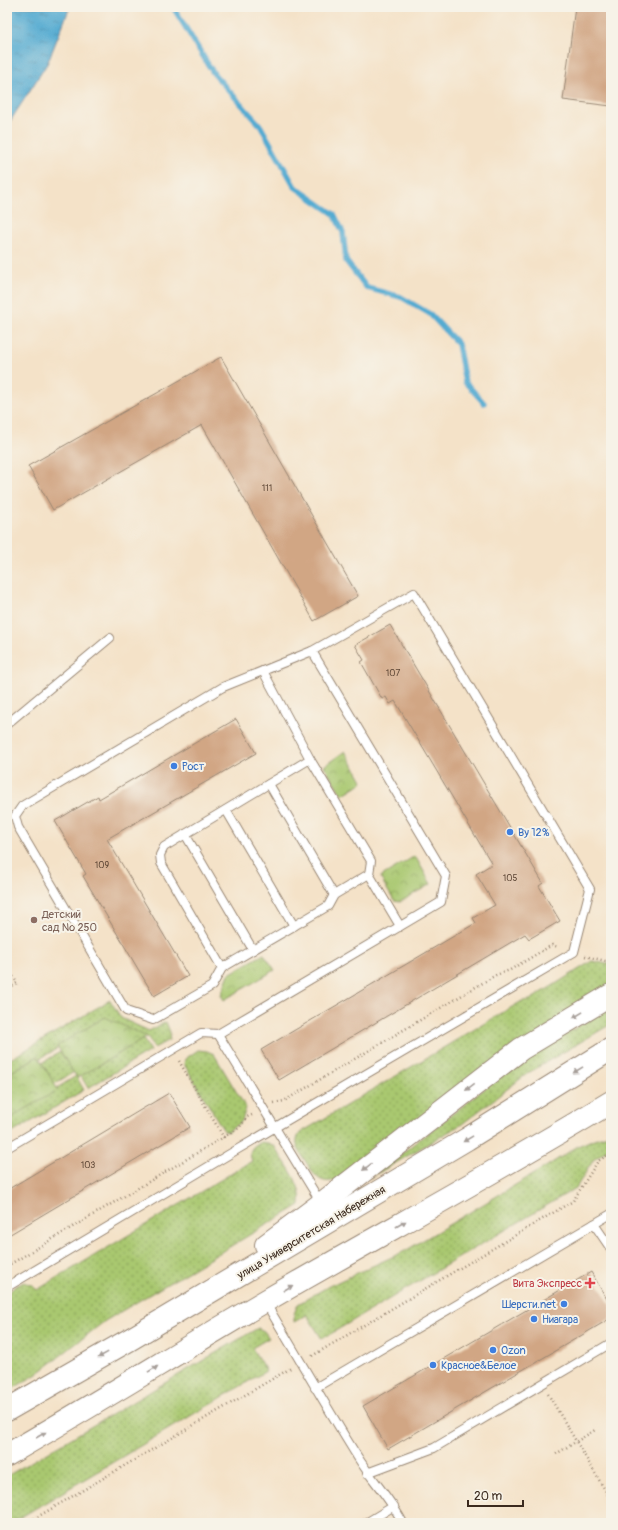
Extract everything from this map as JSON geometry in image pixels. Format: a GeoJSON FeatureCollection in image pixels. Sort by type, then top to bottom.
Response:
{"type":"FeatureCollection","features":[{"type":"Feature","properties":{"kind":"main road"},"geometry":{"type":"LineString","coordinates":[[129,1340],[228,1273],[321,1204],[521,1049],[611,995]]}},
{"type":"Feature","properties":{"kind":"main road","name":"улица Университетская Набережная"},"geometry":{"type":"LineString","coordinates":[[7,1410],[129,1340],[467,1139],[611,1049]]}},
{"type":"Feature","properties":{"kind":"main road"},"geometry":{"type":"LineString","coordinates":[[7,1455],[265,1301],[562,1132],[611,1102]]}},
{"type":"Feature","properties":{"kind":"main road"},"geometry":{"type":"LineString","coordinates":[[562,1132],[611,1120]]}},
{"type":"Feature","properties":{"kind":"lane"},"geometry":{"type":"LineString","coordinates":[[7,1287],[233,1152],[574,952],[590,889],[414,593],[312,651],[216,691],[22,806],[15,816],[18,826],[126,1011],[153,1020],[212,986],[222,968],[328,906],[334,895],[369,874]]}},
{"type":"Feature","properties":{"kind":"lane"},"geometry":{"type":"LineString","coordinates":[[7,724],[110,638]]}},
{"type":"Feature","properties":{"kind":"lane"},"geometry":{"type":"LineString","coordinates":[[7,1148],[201,1033],[218,1034],[440,902],[446,876],[312,651]]}},
{"type":"Feature","properties":{"kind":"lane"},"geometry":{"type":"LineString","coordinates":[[263,671],[310,759],[371,861],[369,874],[400,926]]}},
{"type":"Feature","properties":{"kind":"lane"},"geometry":{"type":"LineString","coordinates":[[222,968],[161,863],[160,855],[164,847],[184,834],[310,759]]}},
{"type":"Feature","properties":{"kind":"lane"},"geometry":{"type":"LineString","coordinates":[[269,784],[334,895]]}},
{"type":"Feature","properties":{"kind":"lane"},"geometry":{"type":"LineString","coordinates":[[226,810],[294,926]]}},
{"type":"Feature","properties":{"kind":"lane"},"geometry":{"type":"LineString","coordinates":[[184,834],[253,950]]}},
{"type":"Feature","properties":{"kind":"lane"},"geometry":{"type":"LineString","coordinates":[[218,1034],[321,1204]]}},
{"type":"Feature","properties":{"kind":"lane"},"geometry":{"type":"LineString","coordinates":[[315,1388],[611,1214]]}},
{"type":"Feature","properties":{"kind":"lane"},"geometry":{"type":"LineString","coordinates":[[594,1224],[611,1249]]}},
{"type":"Feature","properties":{"kind":"lane"},"geometry":{"type":"LineString","coordinates":[[265,1301],[315,1388],[367,1473],[394,1506],[403,1523]]}},
{"type":"Feature","properties":{"kind":"lane"},"geometry":{"type":"LineString","coordinates":[[367,1473],[434,1448],[611,1343]]}},
{"type":"Feature","properties":{"kind":"lane"},"geometry":{"type":"LineString","coordinates":[[366,1523],[394,1506]]}},
{"type":"Feature","properties":{"kind":"path"},"geometry":{"type":"LineString","coordinates":[[7,1266],[239,1128],[247,1117],[276,1102],[284,1101],[496,975],[510,970],[552,945],[606,961],[611,958]]}},
{"type":"Feature","properties":{"kind":"path"},"geometry":{"type":"LineString","coordinates":[[7,966],[17,983],[7,989]]}},
{"type":"Feature","properties":{"kind":"path"},"geometry":{"type":"LineString","coordinates":[[172,1049],[233,1152]]}},
{"type":"Feature","properties":{"kind":"path"},"geometry":{"type":"LineString","coordinates":[[27,1523],[573,1201],[598,1161],[611,1153]]}},
{"type":"Feature","properties":{"kind":"path"},"geometry":{"type":"LineString","coordinates":[[542,1384],[611,1500]]}},
{"type":"Feature","properties":{"kind":"path"},"geometry":{"type":"LineString","coordinates":[[556,1454],[595,1430]]}},
{"type":"Feature","properties":{"kind":"green space"},"geometry":{"type":"Polygon","coordinates":[[[345,751],[363,782],[342,795],[324,766],[345,751]]]}},
{"type":"Feature","properties":{"kind":"green space"},"geometry":{"type":"Polygon","coordinates":[[[415,856],[431,884],[400,902],[394,901],[380,877],[415,856]]]}},
{"type":"Feature","properties":{"kind":"green space"},"geometry":{"type":"Polygon","coordinates":[[[264,954],[275,970],[224,1000],[221,995],[229,974],[264,954]]]}},
{"type":"Feature","properties":{"kind":"green space"},"geometry":{"type":"Polygon","coordinates":[[[592,961],[607,964],[611,962],[611,984],[335,1180],[324,1181],[316,1176],[299,1151],[297,1140],[300,1133],[522,1001],[530,1000],[592,961]]]}},
{"type":"Feature","properties":{"kind":"green space"},"geometry":{"type":"Polygon","coordinates":[[[110,1000],[121,1018],[149,1031],[166,1022],[170,1032],[169,1040],[154,1048],[147,1037],[57,1046],[58,1048],[39,1059],[38,1056],[7,1075],[7,1061],[110,1000]]]}},
{"type":"Feature","properties":{"kind":"green space"},"geometry":{"type":"Polygon","coordinates":[[[611,1007],[611,1024],[528,1073],[462,1124],[370,1178],[523,1059],[611,1007]]]}},
{"type":"Feature","properties":{"kind":"green space"},"geometry":{"type":"Polygon","coordinates":[[[105,1017],[147,1037],[77,1078],[57,1046],[105,1017]]]}},
{"type":"Feature","properties":{"kind":"green space"},"geometry":{"type":"Polygon","coordinates":[[[143,1039],[150,1051],[88,1088],[81,1076],[143,1039]]]}},
{"type":"Feature","properties":{"kind":"green space"},"geometry":{"type":"Polygon","coordinates":[[[198,1050],[207,1051],[214,1054],[246,1108],[242,1121],[227,1132],[224,1131],[184,1064],[185,1059],[198,1050]]]}},
{"type":"Feature","properties":{"kind":"green space"},"geometry":{"type":"Polygon","coordinates":[[[60,1052],[74,1072],[54,1084],[42,1063],[60,1052]]]}},
{"type":"Feature","properties":{"kind":"green space"},"geometry":{"type":"Polygon","coordinates":[[[38,1056],[58,1090],[7,1120],[7,1075],[38,1056]]]}},
{"type":"Feature","properties":{"kind":"green space"},"geometry":{"type":"Polygon","coordinates":[[[76,1076],[84,1090],[7,1136],[7,1120],[57,1090],[57,1088],[76,1076]]]}},
{"type":"Feature","properties":{"kind":"green space"},"geometry":{"type":"Polygon","coordinates":[[[611,1134],[611,1147],[594,1159],[576,1188],[322,1339],[307,1315],[294,1322],[294,1314],[298,1304],[329,1286],[405,1251],[578,1146],[611,1134]]]}},
{"type":"Feature","properties":{"kind":"green space"},"geometry":{"type":"Polygon","coordinates":[[[261,1142],[274,1146],[288,1166],[299,1190],[300,1205],[105,1321],[37,1374],[7,1392],[7,1307],[9,1306],[7,1297],[13,1288],[24,1282],[33,1285],[37,1290],[252,1161],[250,1152],[255,1145],[261,1142]]]}},
{"type":"Feature","properties":{"kind":"green space"},"geometry":{"type":"Polygon","coordinates":[[[258,1328],[264,1331],[269,1338],[252,1348],[266,1371],[11,1523],[7,1523],[7,1476],[258,1328]]]}},
{"type":"Feature","properties":{"kind":"water"},"geometry":{"type":"Polygon","coordinates":[[[7,7],[70,7],[47,64],[7,126],[7,7]]]}},
{"type":"Feature","properties":{"kind":"building"},"geometry":{"type":"Polygon","coordinates":[[[575,7],[611,7],[611,106],[563,100],[575,7]]]}},
{"type":"Feature","properties":{"kind":"building"},"geometry":{"type":"Polygon","coordinates":[[[221,357],[358,596],[314,621],[202,425],[53,510],[28,466],[221,357]]]}},
{"type":"Feature","properties":{"kind":"building"},"geometry":{"type":"Polygon","coordinates":[[[390,625],[543,883],[539,886],[560,921],[529,939],[525,934],[279,1080],[261,1050],[476,923],[473,918],[495,905],[476,874],[492,864],[395,701],[390,704],[386,697],[382,699],[361,662],[364,660],[355,645],[390,625]]]}},
{"type":"Feature","properties":{"kind":"building"},"geometry":{"type":"Polygon","coordinates":[[[236,719],[256,753],[107,839],[188,976],[154,996],[83,876],[86,874],[55,821],[98,796],[99,799],[236,719]]]}},
{"type":"Feature","properties":{"kind":"building"},"geometry":{"type":"Polygon","coordinates":[[[169,1093],[190,1127],[7,1236],[7,1190],[169,1093]]]}},
{"type":"Feature","properties":{"kind":"building"},"geometry":{"type":"Polygon","coordinates":[[[591,1272],[611,1306],[611,1318],[388,1449],[363,1406],[591,1272]]]}},
{"type":"Feature","properties":{"kind":"waterway"},"geometry":{"type":"LineString","coordinates":[[173,7],[214,74],[260,125],[295,187],[334,214],[343,232],[346,261],[367,288],[401,297],[430,314],[458,344],[465,382],[484,403]]}},
{"type":"Feature","properties":{"kind":"place","name":"Рост"},"geometry":{"type":"Point","coordinates":[174,766]}},
{"type":"Feature","properties":{"kind":"place","name":"Ву 12%"},"geometry":{"type":"Point","coordinates":[510,832]}},
{"type":"Feature","properties":{"kind":"place","name":"Детский сад № 250"},"geometry":{"type":"Point","coordinates":[34,920]}},
{"type":"Feature","properties":{"kind":"place","name":"Вита Экспресс"},"geometry":{"type":"Point","coordinates":[590,1283]}},
{"type":"Feature","properties":{"kind":"place","name":"Шерсти.net"},"geometry":{"type":"Point","coordinates":[564,1304]}},
{"type":"Feature","properties":{"kind":"place","name":"Ниагара"},"geometry":{"type":"Point","coordinates":[534,1319]}},
{"type":"Feature","properties":{"kind":"place","name":"Ozon"},"geometry":{"type":"Point","coordinates":[493,1350]}},
{"type":"Feature","properties":{"kind":"place","name":"Красное&Белое"},"geometry":{"type":"Point","coordinates":[433,1365]}}]}
